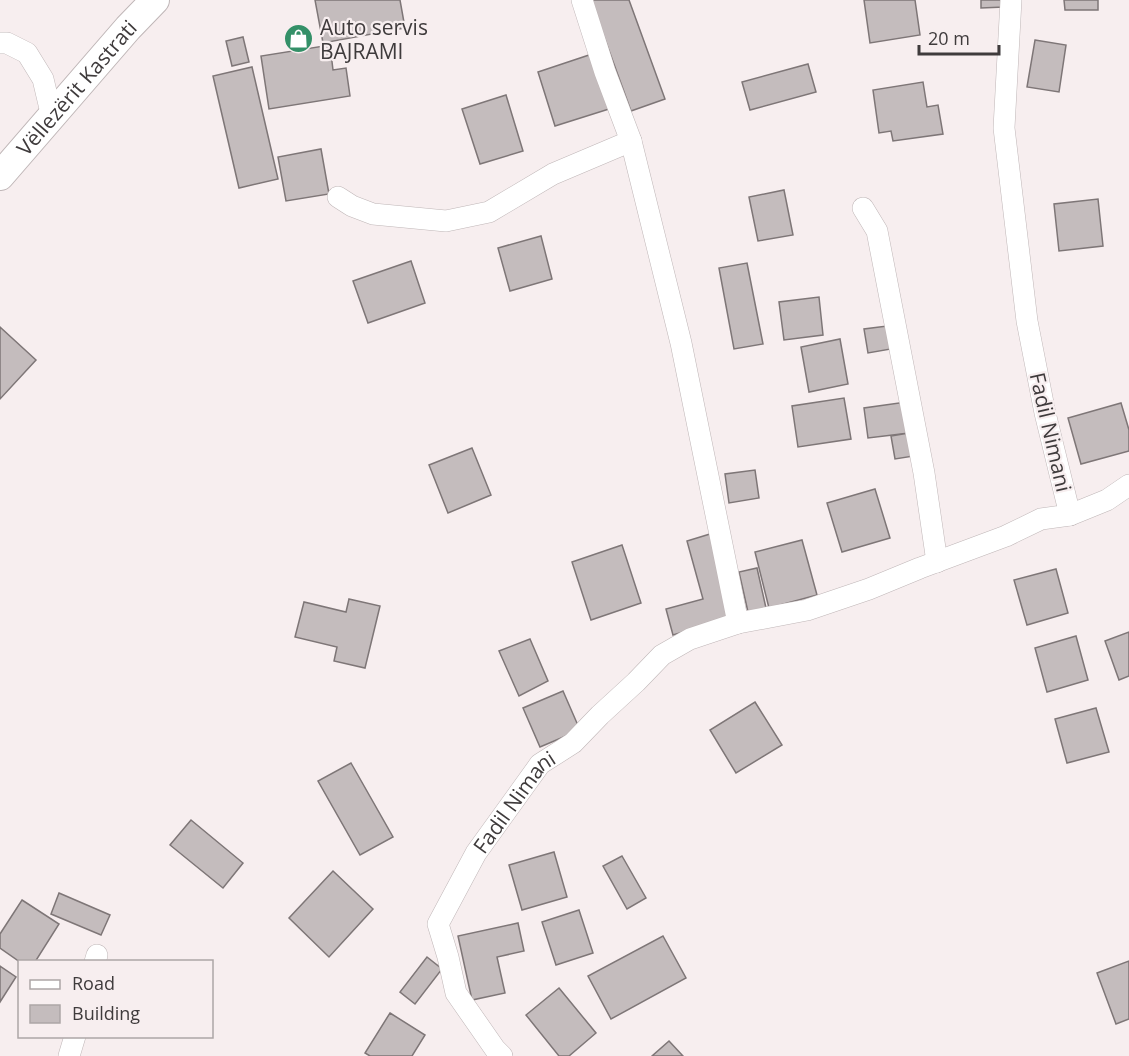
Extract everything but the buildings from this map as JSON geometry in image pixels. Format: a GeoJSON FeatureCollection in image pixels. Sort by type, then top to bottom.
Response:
{"type":"FeatureCollection","features":[{"type":"Feature","properties":{"kind":"street","name":"Vëllezërit Kastrati"},"geometry":{"type":"LineString","coordinates":[[0,176],[155,0]]}},
{"type":"Feature","properties":{"kind":"street"},"geometry":{"type":"LineString","coordinates":[[582,0],[605,72],[631,141],[681,343],[738,623]]}},
{"type":"Feature","properties":{"kind":"street","name":"Fadil Nimani"},"geometry":{"type":"LineString","coordinates":[[502,1056],[456,993],[438,924],[476,853],[540,764],[573,742],[662,655],[690,639],[738,623],[807,610],[869,590],[1006,536],[1041,519],[1070,515],[1045,412],[1027,321],[1004,128],[1011,0]]}},
{"type":"Feature","properties":{"kind":"street"},"geometry":{"type":"LineString","coordinates":[[0,43],[7,43],[27,53],[43,79],[52,117]]}},
{"type":"Feature","properties":{"kind":"street"},"geometry":{"type":"LineString","coordinates":[[338,197],[352,206],[373,214],[446,221],[489,212],[553,174],[631,141]]}},
{"type":"Feature","properties":{"kind":"street"},"geometry":{"type":"LineString","coordinates":[[862,208],[877,231],[924,473],[937,562]]}},
{"type":"Feature","properties":{"kind":"street"},"geometry":{"type":"LineString","coordinates":[[1070,515],[1107,500],[1129,485]]}},
{"type":"Feature","properties":{"kind":"street"},"geometry":{"type":"LineString","coordinates":[[69,1056],[74,1038]]}},
{"type":"Feature","properties":{"kind":"place","name":"Auto servis BAJRAMI"},"geometry":{"type":"Point","coordinates":[299,39]}}]}
